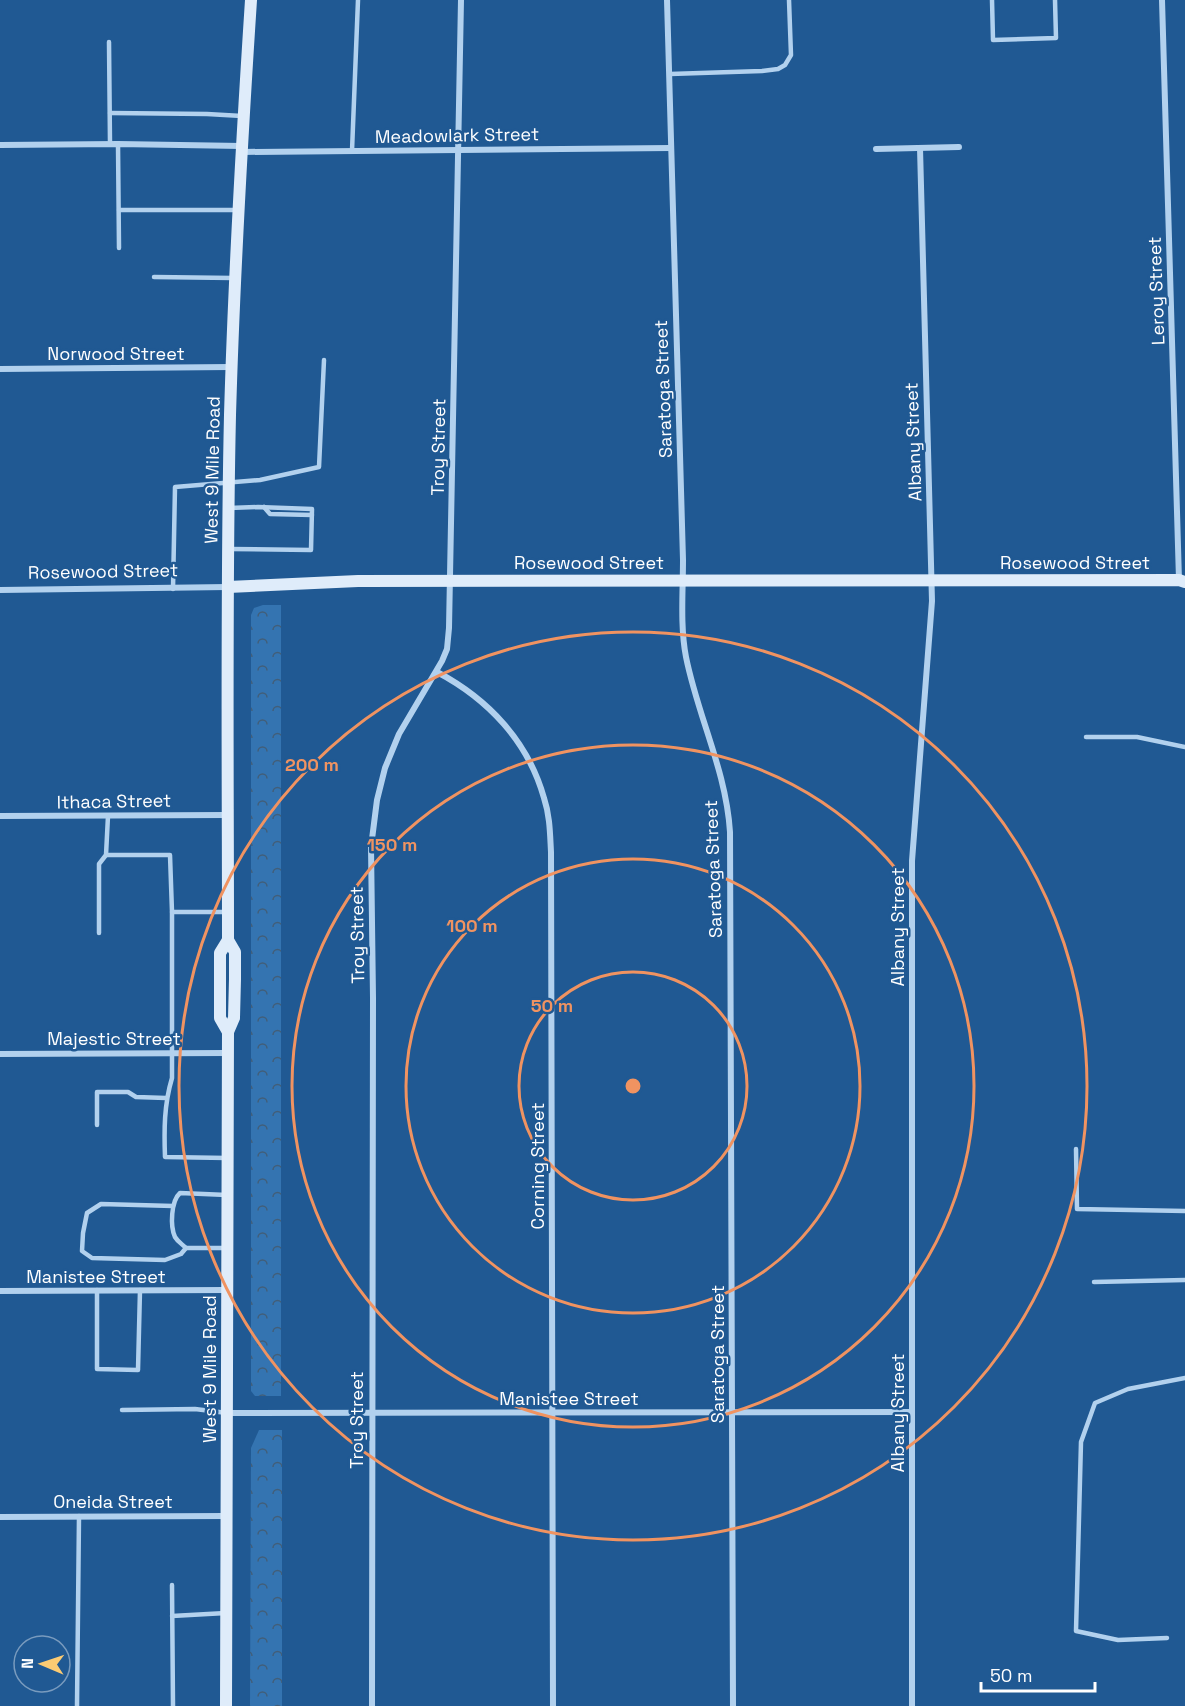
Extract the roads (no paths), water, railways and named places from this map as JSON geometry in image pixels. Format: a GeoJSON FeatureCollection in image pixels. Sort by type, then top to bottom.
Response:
{"type":"FeatureCollection","features":[{"type":"Feature","properties":{"kind":"main road","name":"West 9 Mile Road"},"geometry":{"type":"LineString","coordinates":[[226,1706],[228,1032],[220,1018],[220,953],[228,940],[228,587],[232,367],[251,0]]}},
{"type":"Feature","properties":{"kind":"main road","name":"Rosewood Street"},"geometry":{"type":"LineString","coordinates":[[228,587],[358,581],[1182,581]]}},
{"type":"Feature","properties":{"kind":"street","name":"Troy Street"},"geometry":{"type":"LineString","coordinates":[[372,1706],[372,835],[385,768],[399,734],[437,672],[447,649],[461,0]]}},
{"type":"Feature","properties":{"kind":"street","name":"Saratoga Street"},"geometry":{"type":"LineString","coordinates":[[667,0],[683,637],[686,656],[722,778],[729,808],[730,832],[733,1706]]}},
{"type":"Feature","properties":{"kind":"street","name":"Leroy Street"},"geometry":{"type":"LineString","coordinates":[[1162,0],[1182,581]]}},
{"type":"Feature","properties":{"kind":"street","name":"Meadowlark Street"},"geometry":{"type":"LineString","coordinates":[[0,145],[118,144],[352,151],[672,148]]}},
{"type":"Feature","properties":{"kind":"street"},"geometry":{"type":"LineString","coordinates":[[876,149],[959,147]]}},
{"type":"Feature","properties":{"kind":"street","name":"Albany Street"},"geometry":{"type":"LineString","coordinates":[[912,1706],[912,861],[932,580],[920,148]]}},
{"type":"Feature","properties":{"kind":"street","name":"Norwood Street"},"geometry":{"type":"LineString","coordinates":[[0,369],[232,367]]}},
{"type":"Feature","properties":{"kind":"street","name":"Rosewood Street"},"geometry":{"type":"LineString","coordinates":[[0,590],[228,587]]}},
{"type":"Feature","properties":{"kind":"street","name":"Corning Street"},"geometry":{"type":"LineString","coordinates":[[437,672],[473,694],[495,713],[508,729],[529,761],[544,797],[549,817],[551,852],[553,1706]]}},
{"type":"Feature","properties":{"kind":"street","name":"Ithaca Street"},"geometry":{"type":"LineString","coordinates":[[0,816],[228,815]]}},
{"type":"Feature","properties":{"kind":"street","name":"Majestic Street"},"geometry":{"type":"LineString","coordinates":[[0,1054],[228,1053]]}},
{"type":"Feature","properties":{"kind":"street","name":"Manistee Street"},"geometry":{"type":"LineString","coordinates":[[0,1291],[227,1290]]}},
{"type":"Feature","properties":{"kind":"street","name":"Manistee Street"},"geometry":{"type":"LineString","coordinates":[[227,1413],[912,1412]]}},
{"type":"Feature","properties":{"kind":"street","name":"Oneida Street"},"geometry":{"type":"LineString","coordinates":[[0,1517],[226,1516]]}},
{"type":"Feature","properties":{"kind":"lane"},"geometry":{"type":"LineString","coordinates":[[352,151],[358,0]]}},
{"type":"Feature","properties":{"kind":"lane"},"geometry":{"type":"LineString","coordinates":[[670,74],[778,69],[791,55],[789,0]]}},
{"type":"Feature","properties":{"kind":"lane"},"geometry":{"type":"LineString","coordinates":[[992,0],[993,40],[1056,38],[1055,0]]}},
{"type":"Feature","properties":{"kind":"lane"},"geometry":{"type":"LineString","coordinates":[[109,42],[110,144]]}},
{"type":"Feature","properties":{"kind":"lane"},"geometry":{"type":"LineString","coordinates":[[110,113],[207,114],[244,117]]}},
{"type":"Feature","properties":{"kind":"lane"},"geometry":{"type":"LineString","coordinates":[[118,144],[119,248]]}},
{"type":"Feature","properties":{"kind":"lane"},"geometry":{"type":"LineString","coordinates":[[119,210],[239,210]]}},
{"type":"Feature","properties":{"kind":"lane"},"geometry":{"type":"LineString","coordinates":[[154,277],[236,278]]}},
{"type":"Feature","properties":{"kind":"lane"},"geometry":{"type":"LineString","coordinates":[[173,589],[176,487],[260,480],[319,467],[324,360]]}},
{"type":"Feature","properties":{"kind":"lane"},"geometry":{"type":"LineString","coordinates":[[229,508],[312,509],[311,550],[229,549]]}},
{"type":"Feature","properties":{"kind":"lane"},"geometry":{"type":"LineString","coordinates":[[1086,737],[1137,737],[1185,747]]}},
{"type":"Feature","properties":{"kind":"lane"},"geometry":{"type":"LineString","coordinates":[[99,933],[99,864],[106,855],[108,816]]}},
{"type":"Feature","properties":{"kind":"lane"},"geometry":{"type":"LineString","coordinates":[[106,855],[170,855],[172,1052],[171,1078],[164,1120],[165,1157],[227,1158]]}},
{"type":"Feature","properties":{"kind":"lane"},"geometry":{"type":"LineString","coordinates":[[172,912],[228,912]]}},
{"type":"Feature","properties":{"kind":"lane"},"geometry":{"type":"LineString","coordinates":[[97,1125],[97,1092],[128,1092],[136,1097],[166,1098]]}},
{"type":"Feature","properties":{"kind":"lane"},"geometry":{"type":"LineString","coordinates":[[1076,1149],[1077,1209],[1185,1211]]}},
{"type":"Feature","properties":{"kind":"lane"},"geometry":{"type":"LineString","coordinates":[[227,1195],[180,1193],[173,1206],[174,1233],[178,1241],[186,1248],[227,1248]]}},
{"type":"Feature","properties":{"kind":"lane"},"geometry":{"type":"LineString","coordinates":[[173,1206],[101,1204],[87,1213],[82,1233],[82,1251],[92,1258],[165,1260],[181,1254],[186,1248]]}},
{"type":"Feature","properties":{"kind":"lane"},"geometry":{"type":"LineString","coordinates":[[1094,1281],[1185,1280]]}},
{"type":"Feature","properties":{"kind":"lane"},"geometry":{"type":"LineString","coordinates":[[98,1290],[97,1369],[138,1370],[140,1290]]}},
{"type":"Feature","properties":{"kind":"lane"},"geometry":{"type":"LineString","coordinates":[[1167,1638],[1118,1640],[1076,1631],[1081,1442],[1095,1403],[1128,1389],[1185,1378]]}},
{"type":"Feature","properties":{"kind":"lane"},"geometry":{"type":"LineString","coordinates":[[122,1410],[195,1409],[227,1413]]}},
{"type":"Feature","properties":{"kind":"lane"},"geometry":{"type":"LineString","coordinates":[[77,1706],[79,1516]]}},
{"type":"Feature","properties":{"kind":"lane"},"geometry":{"type":"LineString","coordinates":[[172,1585],[173,1706]]}},
{"type":"Feature","properties":{"kind":"lane"},"geometry":{"type":"LineString","coordinates":[[172,1616],[227,1613]]}}]}
